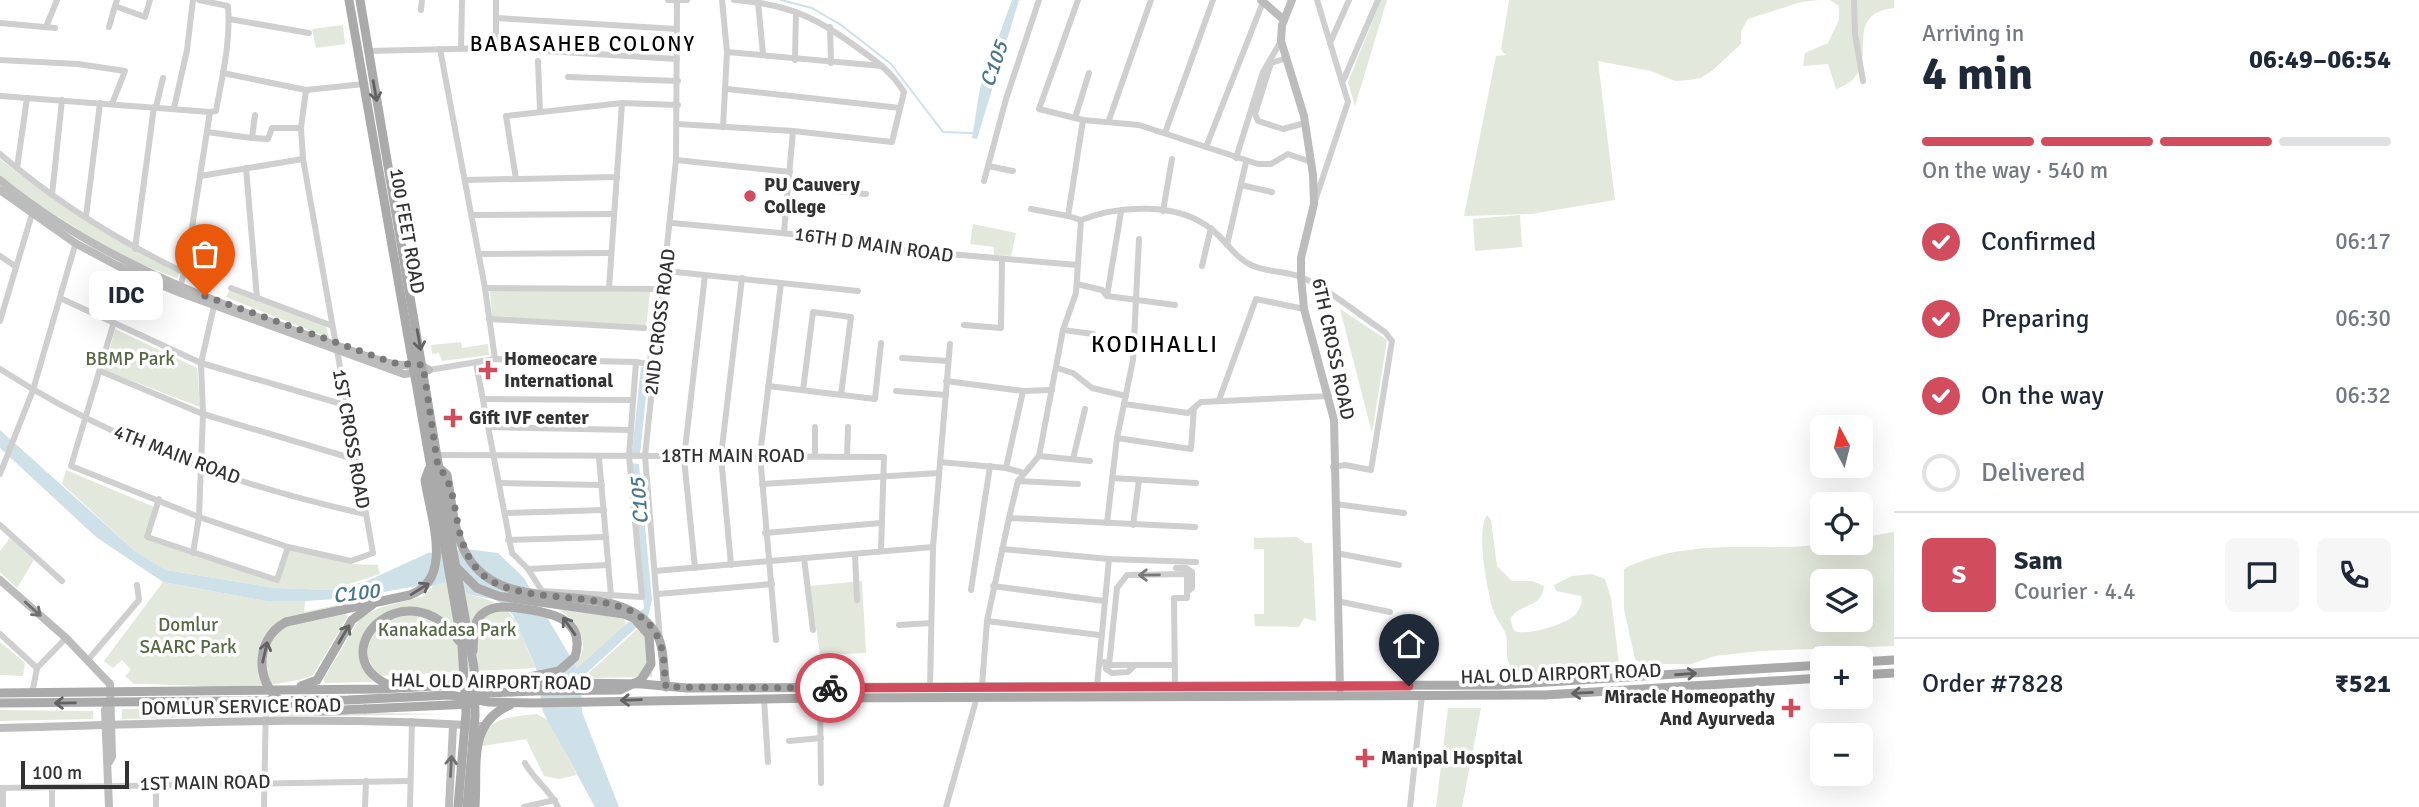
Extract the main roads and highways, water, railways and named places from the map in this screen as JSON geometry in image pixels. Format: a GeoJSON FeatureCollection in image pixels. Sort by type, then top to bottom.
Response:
{"type":"FeatureCollection","features":[{"type":"Feature","properties":{"kind":"main road","name":"100 FEET ROAD"},"geometry":{"type":"LineString","coordinates":[[349,0],[412,373],[434,467]]}},
{"type":"Feature","properties":{"kind":"main road","name":"100 FEET ROAD"},"geometry":{"type":"LineString","coordinates":[[360,0],[426,369],[436,455],[434,467]]}},
{"type":"Feature","properties":{"kind":"main road"},"geometry":{"type":"LineString","coordinates":[[434,467],[462,645],[466,713],[458,807]]}},
{"type":"Feature","properties":{"kind":"main road"},"geometry":{"type":"LineString","coordinates":[[434,467],[447,475],[462,546],[473,564],[493,582],[532,593],[602,603],[636,613],[645,620],[660,643],[666,687]]}},
{"type":"Feature","properties":{"kind":"main road"},"geometry":{"type":"LineString","coordinates":[[434,467],[425,480],[436,549],[435,573],[427,586],[410,595],[286,622],[271,636],[262,655],[264,677],[275,696],[289,706],[304,710],[489,702]]}},
{"type":"Feature","properties":{"kind":"main road"},"geometry":{"type":"LineString","coordinates":[[447,541],[456,567],[472,658],[475,716],[467,807]]}},
{"type":"Feature","properties":{"kind":"main road"},"geometry":{"type":"LineString","coordinates":[[450,695],[534,683],[620,690],[633,687],[652,664],[649,635],[645,626],[624,614],[484,592],[456,567]]}},
{"type":"Feature","properties":{"kind":"main road"},"geometry":{"type":"LineString","coordinates":[[282,691],[310,684],[322,673],[352,620],[375,602]]}},
{"type":"Feature","properties":{"kind":"main road"},"geometry":{"type":"LineString","coordinates":[[472,658],[476,623],[489,611],[506,607],[556,614],[565,618],[575,631],[575,657],[559,671],[534,683]]}},
{"type":"Feature","properties":{"kind":"main road"},"geometry":{"type":"LineString","coordinates":[[397,687],[374,677],[364,659],[364,644],[373,624],[386,615],[427,612],[447,625],[462,645]]}},
{"type":"Feature","properties":{"kind":"main road"},"geometry":{"type":"LineString","coordinates":[[1873,661],[1894,660]]}},
{"type":"Feature","properties":{"kind":"main road","name":"HAL OLD AIRPORT ROAD"},"geometry":{"type":"LineString","coordinates":[[0,693],[282,691],[510,682],[584,682],[666,687],[1550,683],[1810,666]]}},
{"type":"Feature","properties":{"kind":"main road"},"geometry":{"type":"LineString","coordinates":[[1873,674],[1894,673]]}},
{"type":"Feature","properties":{"kind":"main road","name":"HAL OLD AIRPORT ROAD"},"geometry":{"type":"LineString","coordinates":[[0,703],[450,695],[489,702],[533,704],[765,704],[820,698],[1545,695],[1810,679]]}},
{"type":"Feature","properties":{"kind":"main road"},"geometry":{"type":"LineString","coordinates":[[475,807],[481,726],[494,712],[515,703]]}},
{"type":"Feature","properties":{"kind":"water"},"geometry":{"type":"Polygon","coordinates":[[[1012,0],[1019,0],[977,139],[972,138],[980,88],[1012,0]]]}},
{"type":"Feature","properties":{"kind":"water"},"geometry":{"type":"Polygon","coordinates":[[[641,367],[649,367],[640,454],[632,453],[641,367]]]}},
{"type":"Feature","properties":{"kind":"water","name":"C100"},"geometry":{"type":"Polygon","coordinates":[[[0,430],[135,551],[166,570],[276,588],[331,590],[367,581],[428,553],[466,549],[498,553],[524,578],[577,668],[644,608],[631,463],[639,464],[652,600],[648,617],[581,678],[582,712],[619,807],[595,807],[543,712],[536,668],[513,615],[497,600],[467,594],[458,579],[433,586],[417,586],[350,598],[305,601],[266,601],[163,582],[96,537],[0,448],[0,430]]]}},
{"type":"Feature","properties":{"kind":"waterway","name":"C105"},"geometry":{"type":"LineString","coordinates":[[781,0],[812,8],[841,25],[891,64],[943,132],[972,133]]}},
{"type":"Feature","properties":{"kind":"waterway","name":"C105"},"geometry":{"type":"LineString","coordinates":[[648,360],[659,272]]}},
{"type":"Feature","properties":{"kind":"place","name":"PU Cauvery College"},"geometry":{"type":"Point","coordinates":[750,196]}},
{"type":"Feature","properties":{"kind":"place","name":"IDC"},"geometry":{"type":"Point","coordinates":[205,296]}},
{"type":"Feature","properties":{"kind":"place","name":"Homeocare International"},"geometry":{"type":"Point","coordinates":[488,370]}},
{"type":"Feature","properties":{"kind":"place","name":"Gift IVF center"},"geometry":{"type":"Point","coordinates":[453,418]}},
{"type":"Feature","properties":{"kind":"place","name":"Miracle Homeopathy And Ayurveda"},"geometry":{"type":"Point","coordinates":[1791,708]}},
{"type":"Feature","properties":{"kind":"place","name":"Manipal Hospital"},"geometry":{"type":"Point","coordinates":[1365,758]}},
{"type":"Feature","properties":{"kind":"district","name":"BABASAHEB COLONY"},"geometry":{"type":"Point","coordinates":[583,44]}},
{"type":"Feature","properties":{"kind":"district","name":"KODIHALLI"},"geometry":{"type":"Point","coordinates":[1155,344]}},
{"type":"Feature","properties":{"kind":"park label","name":"BBMP Park"},"geometry":{"type":"Point","coordinates":[130,359]}},
{"type":"Feature","properties":{"kind":"park label","name":"Kanakadasa Park"},"geometry":{"type":"Point","coordinates":[447,630]}},
{"type":"Feature","properties":{"kind":"park label","name":"Domlur SAARC Park"},"geometry":{"type":"Point","coordinates":[188,636]}}]}
